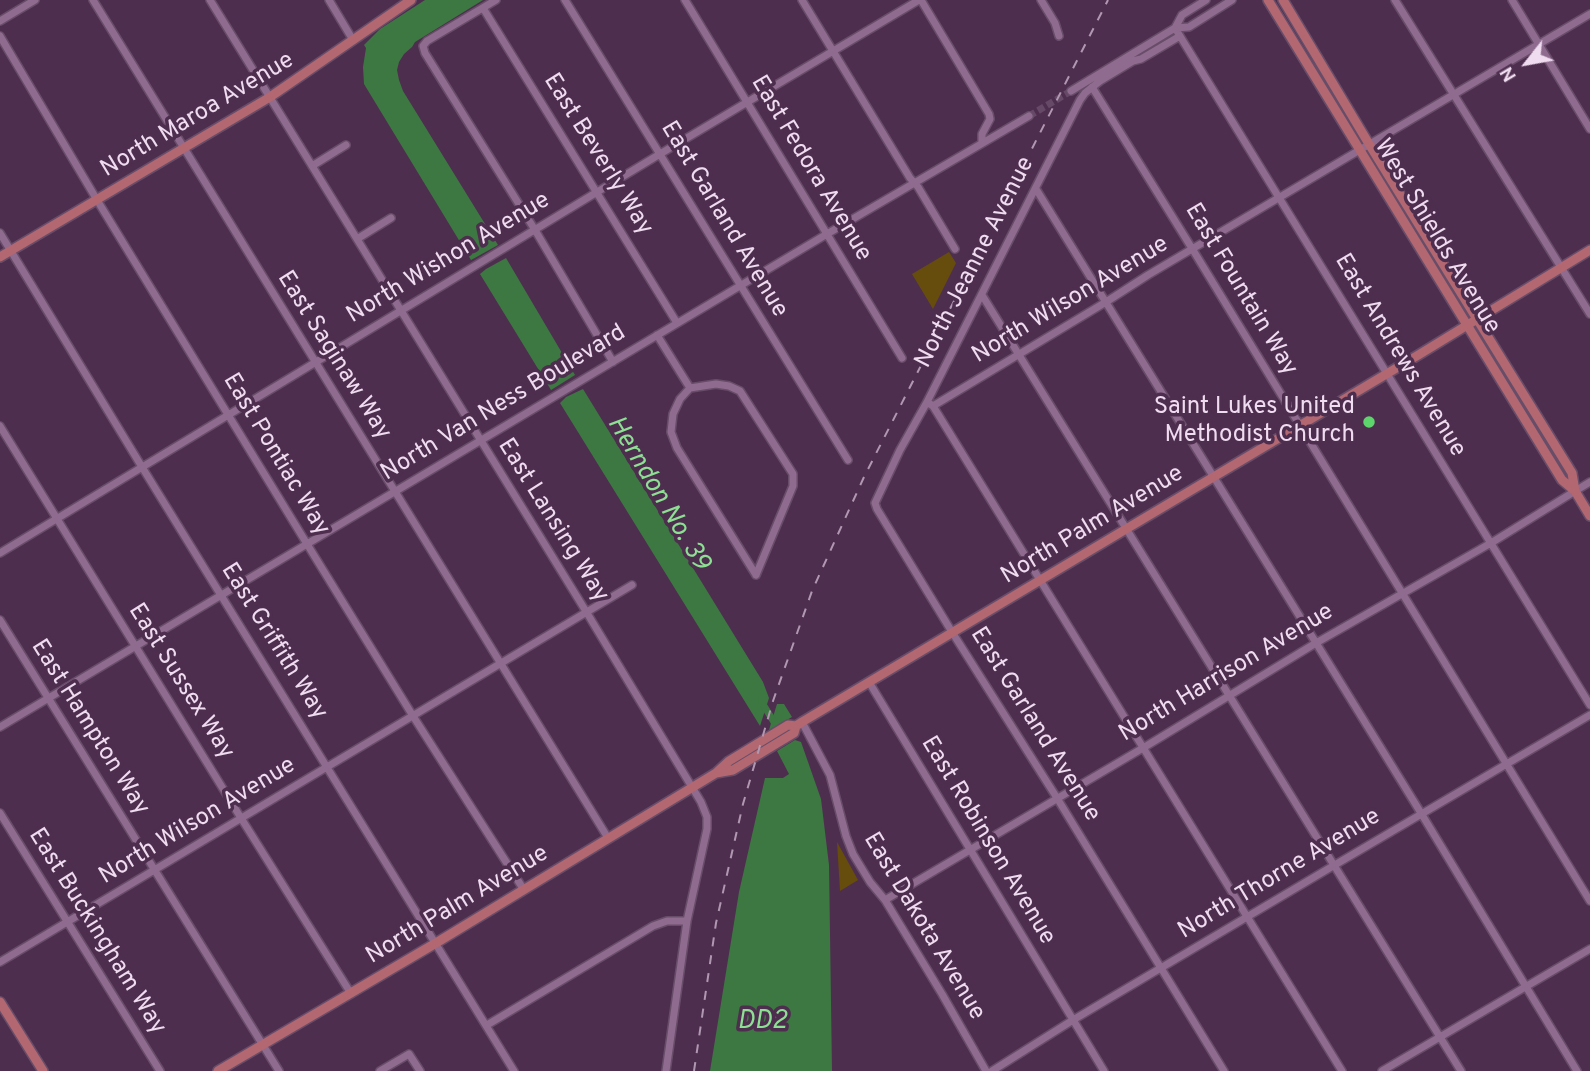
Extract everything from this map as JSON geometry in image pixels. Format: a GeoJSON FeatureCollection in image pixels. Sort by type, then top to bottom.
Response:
{"type":"FeatureCollection","features":[{"type":"Feature","properties":{"kind":"main road","name":"North Maroa Avenue"},"geometry":{"type":"LineString","coordinates":[[0,257],[270,97],[411,0]]}},
{"type":"Feature","properties":{"kind":"main road","name":"West Shields Avenue"},"geometry":{"type":"LineString","coordinates":[[1268,0],[1562,480],[1575,491],[1590,516]]}},
{"type":"Feature","properties":{"kind":"main road","name":"West Shields Avenue"},"geometry":{"type":"LineString","coordinates":[[1283,0],[1573,473],[1575,491]]}},
{"type":"Feature","properties":{"kind":"main road","name":"North Palm Avenue"},"geometry":{"type":"LineString","coordinates":[[218,1071],[436,943],[692,787],[716,773],[733,770],[794,727],[1590,250]]}},
{"type":"Feature","properties":{"kind":"main road"},"geometry":{"type":"LineString","coordinates":[[0,1002],[43,1071]]}},
{"type":"Feature","properties":{"kind":"street"},"geometry":{"type":"LineString","coordinates":[[0,21],[36,0]]}},
{"type":"Feature","properties":{"kind":"street","name":"East Saginaw Way"},"geometry":{"type":"LineString","coordinates":[[93,0],[608,838]]}},
{"type":"Feature","properties":{"kind":"street","name":"East Lansing Way"},"geometry":{"type":"LineString","coordinates":[[210,0],[587,613],[692,787],[707,817],[687,921],[666,1071]]}},
{"type":"Feature","properties":{"kind":"street"},"geometry":{"type":"LineString","coordinates":[[329,0],[353,40]]}},
{"type":"Feature","properties":{"kind":"street"},"geometry":{"type":"LineString","coordinates":[[496,0],[427,41],[423,46],[425,54],[535,230],[613,362]]}},
{"type":"Feature","properties":{"kind":"street","name":"East Garland Avenue"},"geometry":{"type":"LineString","coordinates":[[565,0],[848,460]]}},
{"type":"Feature","properties":{"kind":"street","name":"East Fedora Avenue"},"geometry":{"type":"LineString","coordinates":[[685,0],[902,358]]}},
{"type":"Feature","properties":{"kind":"street"},"geometry":{"type":"LineString","coordinates":[[802,0],[955,249]]}},
{"type":"Feature","properties":{"kind":"street"},"geometry":{"type":"LineString","coordinates":[[920,0],[989,114],[990,119],[982,134],[982,142]]}},
{"type":"Feature","properties":{"kind":"street","name":"North Wishon Avenue"},"geometry":{"type":"LineString","coordinates":[[0,553],[920,0]]}},
{"type":"Feature","properties":{"kind":"street"},"geometry":{"type":"LineString","coordinates":[[1041,0],[1055,23],[1059,36]]}},
{"type":"Feature","properties":{"kind":"street"},"geometry":{"type":"LineString","coordinates":[[1175,28],[1182,15],[1206,0]]}},
{"type":"Feature","properties":{"kind":"street"},"geometry":{"type":"LineString","coordinates":[[1071,91],[1175,28],[1189,27],[1232,0]]}},
{"type":"Feature","properties":{"kind":"street"},"geometry":{"type":"LineString","coordinates":[[1395,0],[1590,314]]}},
{"type":"Feature","properties":{"kind":"street"},"geometry":{"type":"LineString","coordinates":[[1512,0],[1590,129]]}},
{"type":"Feature","properties":{"kind":"street","name":"East Beverly Way"},"geometry":{"type":"LineString","coordinates":[[483,8],[677,323]]}},
{"type":"Feature","properties":{"kind":"street","name":"North Wilson Avenue"},"geometry":{"type":"LineString","coordinates":[[930,404],[1019,355],[1148,275],[1590,14]]}},
{"type":"Feature","properties":{"kind":"street","name":"East Andrews Avenue"},"geometry":{"type":"LineString","coordinates":[[1175,28],[1590,705]]}},
{"type":"Feature","properties":{"kind":"street","name":"East Pontiac Way"},"geometry":{"type":"LineString","coordinates":[[0,36],[307,544],[524,890]]}},
{"type":"Feature","properties":{"kind":"street","name":"North Jeanne Avenue"},"geometry":{"type":"LineString","coordinates":[[875,503],[900,450],[930,404],[1080,100],[1092,87],[1180,36]]}},
{"type":"Feature","properties":{"kind":"street","name":"North Jeanne Avenue"},"geometry":{"type":"LineString","coordinates":[[1133,61],[1145,46]]}},
{"type":"Feature","properties":{"kind":"street","name":"East Fountain Way"},"geometry":{"type":"LineString","coordinates":[[1092,87],[1590,901]]}},
{"type":"Feature","properties":{"kind":"street","name":"North Van Ness Boulevard"},"geometry":{"type":"LineString","coordinates":[[0,727],[1029,116]]}},
{"type":"Feature","properties":{"kind":"street"},"geometry":{"type":"LineString","coordinates":[[312,166],[346,145]]}},
{"type":"Feature","properties":{"kind":"street"},"geometry":{"type":"LineString","coordinates":[[1035,189],[1422,813],[1577,1071]]}},
{"type":"Feature","properties":{"kind":"street"},"geometry":{"type":"LineString","coordinates":[[357,239],[391,218]]}},
{"type":"Feature","properties":{"kind":"street","name":"East Griffith Way"},"geometry":{"type":"LineString","coordinates":[[0,233],[514,1071]]}},
{"type":"Feature","properties":{"kind":"street"},"geometry":{"type":"LineString","coordinates":[[982,295],[1461,1071]]}},
{"type":"Feature","properties":{"kind":"street"},"geometry":{"type":"LineString","coordinates":[[657,335],[690,388]]}},
{"type":"Feature","properties":{"kind":"street"},"geometry":{"type":"LineString","coordinates":[[716,384],[740,391],[793,474],[793,486],[756,575],[677,448],[671,432],[673,414],[680,399],[690,388],[716,384]]}},
{"type":"Feature","properties":{"kind":"street"},"geometry":{"type":"LineString","coordinates":[[930,404],[1342,1071]]}},
{"type":"Feature","properties":{"kind":"street","name":"East Sussex Way"},"geometry":{"type":"LineString","coordinates":[[0,426],[350,992]]}},
{"type":"Feature","properties":{"kind":"street","name":"North Harrison Avenue"},"geometry":{"type":"LineString","coordinates":[[884,900],[1590,482]]}},
{"type":"Feature","properties":{"kind":"street","name":"East Garland Avenue"},"geometry":{"type":"LineString","coordinates":[[875,503],[1224,1071]]}},
{"type":"Feature","properties":{"kind":"street","name":"North Wilson Avenue"},"geometry":{"type":"LineString","coordinates":[[0,962],[632,585]]}},
{"type":"Feature","properties":{"kind":"street","name":"East Hampton Way"},"geometry":{"type":"LineString","coordinates":[[0,620],[279,1071]]}},
{"type":"Feature","properties":{"kind":"street","name":"East Robinson Avenue"},"geometry":{"type":"LineString","coordinates":[[869,682],[1104,1071]]}},
{"type":"Feature","properties":{"kind":"street","name":"North Thorne Avenue"},"geometry":{"type":"LineString","coordinates":[[992,1071],[1246,917],[1590,715]]}},
{"type":"Feature","properties":{"kind":"street","name":"East Dakota Avenue"},"geometry":{"type":"LineString","coordinates":[[794,727],[830,775],[853,854],[942,994],[986,1071]]}},
{"type":"Feature","properties":{"kind":"street","name":"East Buckingham Way"},"geometry":{"type":"LineString","coordinates":[[0,813],[160,1071]]}},
{"type":"Feature","properties":{"kind":"street"},"geometry":{"type":"LineString","coordinates":[[487,1025],[653,926],[667,921],[687,921]]}},
{"type":"Feature","properties":{"kind":"street"},"geometry":{"type":"LineString","coordinates":[[1382,1071],[1590,949]]}},
{"type":"Feature","properties":{"kind":"street"},"geometry":{"type":"LineString","coordinates":[[380,1071],[409,1054],[420,1071]]}},
{"type":"Feature","properties":{"kind":"shaded area"},"geometry":{"type":"Polygon","coordinates":[[[949,252],[956,263],[933,309],[912,274],[949,252]]]}},
{"type":"Feature","properties":{"kind":"shaded area"},"geometry":{"type":"Polygon","coordinates":[[[837,842],[858,880],[840,891],[837,842]]]}},
{"type":"Feature","properties":{"kind":"water"},"geometry":{"type":"Polygon","coordinates":[[[425,0],[483,0],[415,42],[404,54],[397,70],[403,91],[498,245],[471,260],[364,84],[364,45],[380,29],[425,0]]]}},
{"type":"Feature","properties":{"kind":"water"},"geometry":{"type":"Polygon","coordinates":[[[506,258],[575,375],[551,390],[480,274],[506,258]]]}},
{"type":"Feature","properties":{"kind":"water"},"geometry":{"type":"Polygon","coordinates":[[[583,389],[763,682],[769,698],[760,726],[560,403],[583,389]]]}},
{"type":"Feature","properties":{"kind":"water"},"geometry":{"type":"Polygon","coordinates":[[[777,704],[784,704],[792,717],[769,730],[777,704]]]}},
{"type":"Feature","properties":{"kind":"water","name":"DD2"},"geometry":{"type":"Polygon","coordinates":[[[795,740],[801,742],[821,799],[829,865],[832,1071],[710,1071],[739,892],[765,778],[783,778],[789,774],[777,751],[795,740]]]}},
{"type":"Feature","properties":{"kind":"waterway","name":"Herndon No. 39"},"geometry":{"type":"LineString","coordinates":[[761,701],[777,727]]}},
{"type":"Feature","properties":{"kind":"tunnel"},"geometry":{"type":"LineString","coordinates":[[1029,116],[1071,91]]}},
{"type":"Feature","properties":{"kind":"railway"},"geometry":{"type":"LineString","coordinates":[[694,1071],[716,923],[743,804],[773,701],[812,591],[864,477],[1108,0]]}},
{"type":"Feature","properties":{"kind":"place","name":"Saint Lukes United Methodist Church"},"geometry":{"type":"Point","coordinates":[1369,422]}}]}
